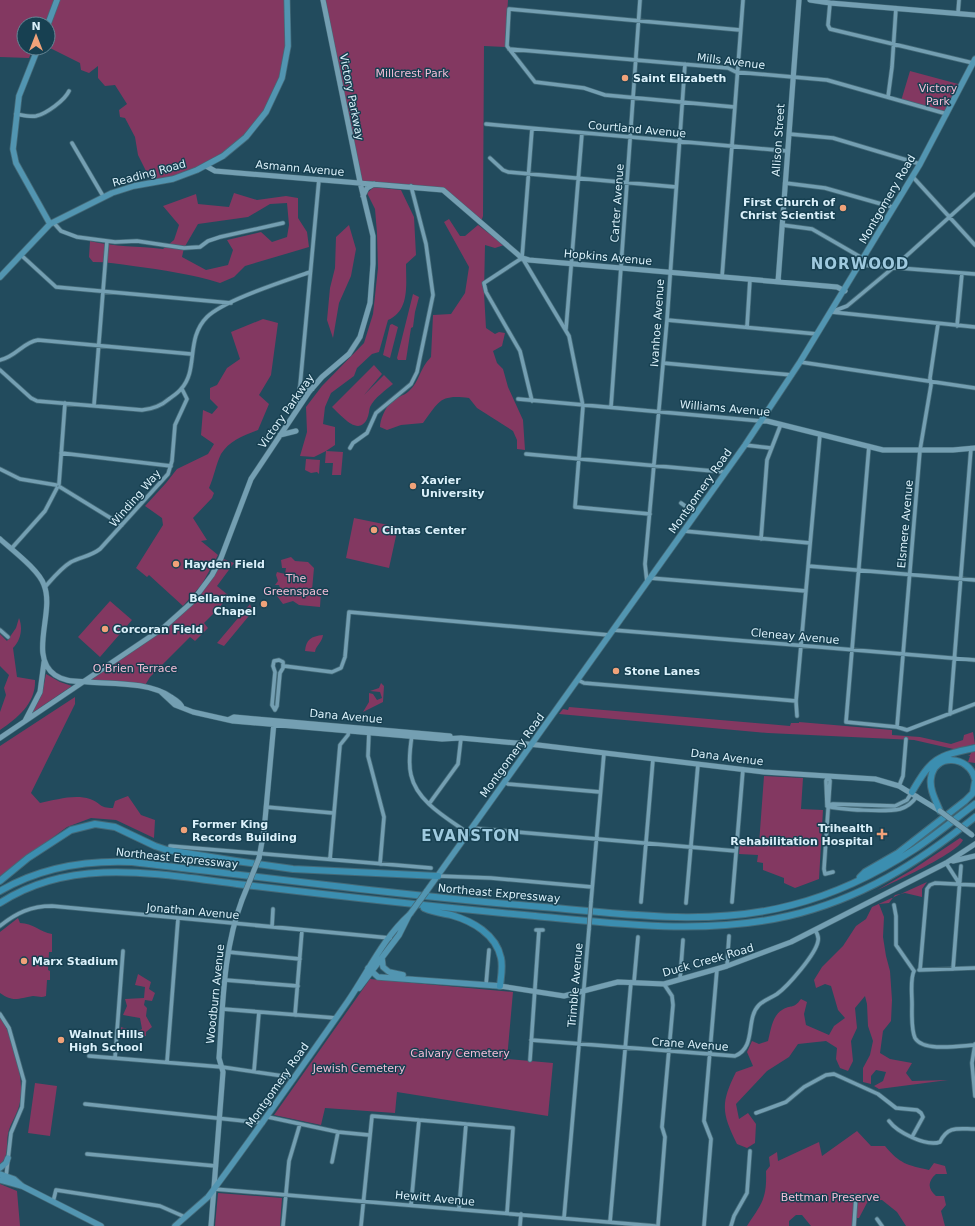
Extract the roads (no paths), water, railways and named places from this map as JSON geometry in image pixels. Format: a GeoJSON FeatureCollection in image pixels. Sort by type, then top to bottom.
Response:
{"type":"FeatureCollection","features":[{"type":"Feature","properties":{"kind":"highway"},"geometry":{"type":"LineString","coordinates":[[912,792],[924,770],[935,759],[950,753],[975,748]]}},
{"type":"Feature","properties":{"kind":"highway"},"geometry":{"type":"LineString","coordinates":[[940,811],[930,783],[932,774],[937,766],[952,760],[963,762],[972,771],[975,779]]}},
{"type":"Feature","properties":{"kind":"highway"},"geometry":{"type":"LineString","coordinates":[[859,879],[865,872],[898,853],[965,802],[972,793],[975,782]]}},
{"type":"Feature","properties":{"kind":"highway","name":"Northeast Expressway"},"geometry":{"type":"LineString","coordinates":[[0,891],[24,878],[57,867],[91,862],[132,862],[470,901],[641,916],[702,918],[760,912],[793,905],[826,894],[884,868],[916,848],[975,804]]}},
{"type":"Feature","properties":{"kind":"highway","name":"Northeast Expressway"},"geometry":{"type":"LineString","coordinates":[[0,903],[22,891],[63,877],[94,872],[114,872],[188,878],[419,905],[692,928],[760,922],[824,905],[883,881],[936,848],[975,817]]}},
{"type":"Feature","properties":{"kind":"highway"},"geometry":{"type":"LineString","coordinates":[[0,880],[28,858],[71,830],[95,824],[115,827],[167,850],[236,861],[293,869],[438,876]]}},
{"type":"Feature","properties":{"kind":"highway"},"geometry":{"type":"LineString","coordinates":[[419,905],[432,911],[470,922],[487,934],[500,954],[502,964],[500,986]]}},
{"type":"Feature","properties":{"kind":"main road"},"geometry":{"type":"LineString","coordinates":[[51,16],[57,0]]}},
{"type":"Feature","properties":{"kind":"main road","name":"Reading Road"},"geometry":{"type":"LineString","coordinates":[[0,277],[52,223],[103,196],[134,186],[173,179],[206,166],[226,153],[246,137],[261,119],[275,95],[282,78],[287,56],[287,0]]}},
{"type":"Feature","properties":{"kind":"main road"},"geometry":{"type":"LineString","coordinates":[[35,56],[22,89],[16,114],[13,149],[15,159],[52,223]]}},
{"type":"Feature","properties":{"kind":"main road","name":"Montgomery Road"},"geometry":{"type":"LineString","coordinates":[[175,1226],[208,1197],[268,1117],[401,922],[410,914],[438,876],[696,514],[724,472],[762,421],[861,265],[892,207],[920,164],[948,114],[974,61]]}},
{"type":"Feature","properties":{"kind":"main road","name":"Montgomery Road"},"geometry":{"type":"LineString","coordinates":[[371,968],[382,958],[406,924],[410,914]]}},
{"type":"Feature","properties":{"kind":"main road"},"geometry":{"type":"LineString","coordinates":[[382,958],[383,967],[386,970],[413,978]]}},
{"type":"Feature","properties":{"kind":"main road","name":"Duck Creek Road"},"geometry":{"type":"LineString","coordinates":[[371,968],[398,977],[500,986]]}},
{"type":"Feature","properties":{"kind":"main road"},"geometry":{"type":"LineString","coordinates":[[0,1168],[6,1163],[8,1158]]}},
{"type":"Feature","properties":{"kind":"main road"},"geometry":{"type":"LineString","coordinates":[[0,1171],[5,1178],[14,1179],[22,1186]]}},
{"type":"Feature","properties":{"kind":"main road"},"geometry":{"type":"LineString","coordinates":[[0,1174],[5,1178],[101,1226]]}},
{"type":"Feature","properties":{"kind":"street","name":"Victory Parkway"},"geometry":{"type":"LineString","coordinates":[[0,738],[86,682],[163,628],[196,596],[212,575],[221,558],[251,479],[312,389],[349,354],[357,344],[364,326],[370,303],[374,245],[372,228],[363,196],[323,0]]}},
{"type":"Feature","properties":{"kind":"street","name":"Carter Avenue"},"geometry":{"type":"LineString","coordinates":[[611,407],[640,0]]}},
{"type":"Feature","properties":{"kind":"street"},"geometry":{"type":"LineString","coordinates":[[722,277],[736,72],[743,0]]}},
{"type":"Feature","properties":{"kind":"street","name":"Allison Street"},"geometry":{"type":"LineString","coordinates":[[778,282],[798,0]]}},
{"type":"Feature","properties":{"kind":"street"},"geometry":{"type":"LineString","coordinates":[[810,0],[975,15]]}},
{"type":"Feature","properties":{"kind":"street"},"geometry":{"type":"LineString","coordinates":[[958,13],[959,0]]}},
{"type":"Feature","properties":{"kind":"street"},"geometry":{"type":"LineString","coordinates":[[830,3],[828,25],[830,29],[974,61]]}},
{"type":"Feature","properties":{"kind":"street"},"geometry":{"type":"LineString","coordinates":[[888,97],[894,44],[896,8]]}},
{"type":"Feature","properties":{"kind":"street"},"geometry":{"type":"LineString","coordinates":[[734,107],[606,95],[584,88],[535,82],[531,79],[507,46],[509,10],[740,30]]}},
{"type":"Feature","properties":{"kind":"street","name":"Mills Avenue"},"geometry":{"type":"LineString","coordinates":[[509,49],[728,68],[736,72],[828,80],[948,114]]}},
{"type":"Feature","properties":{"kind":"street","name":"Ivanhoe Avenue"},"geometry":{"type":"LineString","coordinates":[[648,580],[645,572],[667,320],[685,64]]}},
{"type":"Feature","properties":{"kind":"street"},"geometry":{"type":"LineString","coordinates":[[16,114],[31,116],[42,114],[56,104],[69,90]]}},
{"type":"Feature","properties":{"kind":"street","name":"Courtland Avenue"},"geometry":{"type":"LineString","coordinates":[[486,124],[787,151]]}},
{"type":"Feature","properties":{"kind":"street"},"geometry":{"type":"LineString","coordinates":[[522,258],[532,129]]}},
{"type":"Feature","properties":{"kind":"street"},"geometry":{"type":"LineString","coordinates":[[582,133],[566,330],[583,406],[576,507],[650,514]]}},
{"type":"Feature","properties":{"kind":"street"},"geometry":{"type":"LineString","coordinates":[[789,134],[832,138],[920,164]]}},
{"type":"Feature","properties":{"kind":"street"},"geometry":{"type":"LineString","coordinates":[[72,143],[103,196]]}},
{"type":"Feature","properties":{"kind":"street"},"geometry":{"type":"LineString","coordinates":[[490,158],[506,172],[676,187]]}},
{"type":"Feature","properties":{"kind":"street","name":"Asmann Avenue"},"geometry":{"type":"LineString","coordinates":[[206,166],[215,171],[411,186]]}},
{"type":"Feature","properties":{"kind":"street"},"geometry":{"type":"LineString","coordinates":[[912,175],[975,245]]}},
{"type":"Feature","properties":{"kind":"street"},"geometry":{"type":"LineString","coordinates":[[298,409],[319,179]]}},
{"type":"Feature","properties":{"kind":"street"},"geometry":{"type":"LineString","coordinates":[[785,183],[825,188],[892,207]]}},
{"type":"Feature","properties":{"kind":"street"},"geometry":{"type":"LineString","coordinates":[[363,196],[367,188],[374,184]]}},
{"type":"Feature","properties":{"kind":"street"},"geometry":{"type":"LineString","coordinates":[[350,448],[353,443],[367,433],[376,412],[411,384],[417,372],[433,295],[426,244],[411,186],[446,191],[522,258],[566,330]]}},
{"type":"Feature","properties":{"kind":"street"},"geometry":{"type":"LineString","coordinates":[[831,312],[847,306],[950,218],[975,194]]}},
{"type":"Feature","properties":{"kind":"street"},"geometry":{"type":"LineString","coordinates":[[52,223],[57,228],[71,236],[108,241],[137,241],[192,248],[200,247],[208,241],[220,237],[282,223]]}},
{"type":"Feature","properties":{"kind":"street"},"geometry":{"type":"LineString","coordinates":[[782,225],[812,229],[864,258]]}},
{"type":"Feature","properties":{"kind":"street"},"geometry":{"type":"LineString","coordinates":[[94,405],[108,241]]}},
{"type":"Feature","properties":{"kind":"street"},"geometry":{"type":"LineString","coordinates":[[21,256],[56,287],[232,303]]}},
{"type":"Feature","properties":{"kind":"street"},"geometry":{"type":"LineString","coordinates":[[522,258],[484,283],[486,292],[520,351],[532,400]]}},
{"type":"Feature","properties":{"kind":"street","name":"Hopkins Avenue"},"geometry":{"type":"LineString","coordinates":[[522,258],[572,264],[837,287],[844,290]]}},
{"type":"Feature","properties":{"kind":"street"},"geometry":{"type":"LineString","coordinates":[[861,265],[975,274]]}},
{"type":"Feature","properties":{"kind":"street","name":"Winding Way"},"geometry":{"type":"LineString","coordinates":[[45,587],[65,566],[76,560],[90,556],[100,549],[162,483],[168,474],[171,466],[175,425],[187,399],[182,389],[190,373],[194,338],[203,322],[216,310],[310,272]]}},
{"type":"Feature","properties":{"kind":"street"},"geometry":{"type":"LineString","coordinates":[[957,326],[962,273]]}},
{"type":"Feature","properties":{"kind":"street"},"geometry":{"type":"LineString","coordinates":[[747,327],[750,279]]}},
{"type":"Feature","properties":{"kind":"street"},"geometry":{"type":"LineString","coordinates":[[831,312],[975,327]]}},
{"type":"Feature","properties":{"kind":"street"},"geometry":{"type":"LineString","coordinates":[[667,320],[817,334]]}},
{"type":"Feature","properties":{"kind":"street","name":"Elsmere Avenue"},"geometry":{"type":"LineString","coordinates":[[897,727],[920,450],[938,324]]}},
{"type":"Feature","properties":{"kind":"street"},"geometry":{"type":"LineString","coordinates":[[0,360],[14,355],[26,344],[34,341],[98,345],[192,354]]}},
{"type":"Feature","properties":{"kind":"street"},"geometry":{"type":"LineString","coordinates":[[800,362],[975,388]]}},
{"type":"Feature","properties":{"kind":"street"},"geometry":{"type":"LineString","coordinates":[[663,363],[792,375]]}},
{"type":"Feature","properties":{"kind":"street"},"geometry":{"type":"LineString","coordinates":[[0,370],[34,400],[142,410],[151,409],[164,403],[182,389]]}},
{"type":"Feature","properties":{"kind":"street"},"geometry":{"type":"LineString","coordinates":[[300,388],[305,390],[312,389]]}},
{"type":"Feature","properties":{"kind":"street","name":"Williams Avenue"},"geometry":{"type":"LineString","coordinates":[[518,399],[762,421],[781,424],[888,450],[960,450],[973,448]]}},
{"type":"Feature","properties":{"kind":"street"},"geometry":{"type":"LineString","coordinates":[[11,549],[46,511],[58,486],[65,403]]}},
{"type":"Feature","properties":{"kind":"street"},"geometry":{"type":"LineString","coordinates":[[761,539],[767,460],[781,424]]}},
{"type":"Feature","properties":{"kind":"street"},"geometry":{"type":"LineString","coordinates":[[280,436],[296,431]]}},
{"type":"Feature","properties":{"kind":"street"},"geometry":{"type":"LineString","coordinates":[[797,716],[796,701],[820,434]]}},
{"type":"Feature","properties":{"kind":"street"},"geometry":{"type":"LineString","coordinates":[[745,445],[771,448]]}},
{"type":"Feature","properties":{"kind":"street"},"geometry":{"type":"LineString","coordinates":[[870,446],[846,722],[897,727],[903,730],[911,729],[975,704]]}},
{"type":"Feature","properties":{"kind":"street"},"geometry":{"type":"LineString","coordinates":[[950,714],[960,579],[973,448]]}},
{"type":"Feature","properties":{"kind":"street"},"geometry":{"type":"LineString","coordinates":[[61,453],[171,466]]}},
{"type":"Feature","properties":{"kind":"street"},"geometry":{"type":"LineString","coordinates":[[526,454],[579,457],[724,472]]}},
{"type":"Feature","properties":{"kind":"street"},"geometry":{"type":"LineString","coordinates":[[0,469],[20,479],[58,486],[122,525]]}},
{"type":"Feature","properties":{"kind":"street"},"geometry":{"type":"LineString","coordinates":[[681,503],[696,514]]}},
{"type":"Feature","properties":{"kind":"street"},"geometry":{"type":"LineString","coordinates":[[684,530],[761,539],[810,542]]}},
{"type":"Feature","properties":{"kind":"street"},"geometry":{"type":"LineString","coordinates":[[0,539],[34,570],[45,587],[47,603],[43,652],[44,662],[40,692],[24,722]]}},
{"type":"Feature","properties":{"kind":"street"},"geometry":{"type":"LineString","coordinates":[[808,566],[975,580]]}},
{"type":"Feature","properties":{"kind":"street"},"geometry":{"type":"LineString","coordinates":[[648,580],[806,591]]}},
{"type":"Feature","properties":{"kind":"street","name":"Cleneay Avenue"},"geometry":{"type":"LineString","coordinates":[[284,666],[332,672],[341,668],[345,657],[349,612],[975,660]]}},
{"type":"Feature","properties":{"kind":"street"},"geometry":{"type":"LineString","coordinates":[[0,630],[8,637]]}},
{"type":"Feature","properties":{"kind":"street"},"geometry":{"type":"LineString","coordinates":[[274,722],[280,673],[284,666],[281,660],[277,660],[273,663],[276,672],[272,705],[275,710]]}},
{"type":"Feature","properties":{"kind":"street","name":"Dana Avenue"},"geometry":{"type":"LineString","coordinates":[[44,662],[50,670],[60,678],[68,681],[140,686],[161,692],[176,705],[200,715],[230,719],[233,721],[274,722],[532,744],[743,769],[875,779],[900,786],[912,792],[973,836]]}},
{"type":"Feature","properties":{"kind":"street"},"geometry":{"type":"LineString","coordinates":[[98,673],[100,683]]}},
{"type":"Feature","properties":{"kind":"street"},"geometry":{"type":"LineString","coordinates":[[578,680],[584,683],[796,701]]}},
{"type":"Feature","properties":{"kind":"street","name":"Woodburn Avenue"},"geometry":{"type":"LineString","coordinates":[[211,1226],[224,1072],[219,1058],[228,952],[234,924],[242,900],[260,856],[274,722]]}},
{"type":"Feature","properties":{"kind":"street"},"geometry":{"type":"LineString","coordinates":[[330,860],[340,745],[350,729]]}},
{"type":"Feature","properties":{"kind":"street"},"geometry":{"type":"LineString","coordinates":[[369,730],[368,756],[384,817],[380,864]]}},
{"type":"Feature","properties":{"kind":"street"},"geometry":{"type":"LineString","coordinates":[[412,734],[410,775],[418,792],[429,804],[470,830],[596,838],[736,850]]}},
{"type":"Feature","properties":{"kind":"street"},"geometry":{"type":"LineString","coordinates":[[429,804],[458,764],[461,738]]}},
{"type":"Feature","properties":{"kind":"street"},"geometry":{"type":"LineString","coordinates":[[900,786],[903,776],[906,739]]}},
{"type":"Feature","properties":{"kind":"street","name":"Trimble Avenue"},"geometry":{"type":"LineString","coordinates":[[564,1218],[604,753]]}},
{"type":"Feature","properties":{"kind":"street"},"geometry":{"type":"LineString","coordinates":[[641,902],[653,759]]}},
{"type":"Feature","properties":{"kind":"street"},"geometry":{"type":"LineString","coordinates":[[686,903],[698,764]]}},
{"type":"Feature","properties":{"kind":"street"},"geometry":{"type":"LineString","coordinates":[[732,902],[743,769]]}},
{"type":"Feature","properties":{"kind":"street"},"geometry":{"type":"LineString","coordinates":[[828,776],[826,781],[827,806],[824,869],[825,874],[834,872]]}},
{"type":"Feature","properties":{"kind":"street"},"geometry":{"type":"LineString","coordinates":[[505,782],[508,784],[600,792]]}},
{"type":"Feature","properties":{"kind":"street"},"geometry":{"type":"LineString","coordinates":[[827,806],[833,804],[895,806],[907,800],[912,792]]}},
{"type":"Feature","properties":{"kind":"street"},"geometry":{"type":"LineString","coordinates":[[827,806],[895,810],[906,806],[918,796]]}},
{"type":"Feature","properties":{"kind":"street"},"geometry":{"type":"LineString","coordinates":[[266,807],[334,813]]}},
{"type":"Feature","properties":{"kind":"street","name":"Duck Creek Road"},"geometry":{"type":"LineString","coordinates":[[500,986],[564,996],[608,984],[633,982],[664,984],[727,966],[768,952],[815,930],[946,863],[975,844]]}},
{"type":"Feature","properties":{"kind":"street"},"geometry":{"type":"LineString","coordinates":[[170,846],[260,856],[431,868]]}},
{"type":"Feature","properties":{"kind":"street"},"geometry":{"type":"LineString","coordinates":[[959,883],[946,863],[975,856]]}},
{"type":"Feature","properties":{"kind":"street"},"geometry":{"type":"LineString","coordinates":[[953,969],[961,866]]}},
{"type":"Feature","properties":{"kind":"street"},"geometry":{"type":"LineString","coordinates":[[438,876],[491,878],[592,887]]}},
{"type":"Feature","properties":{"kind":"street"},"geometry":{"type":"LineString","coordinates":[[920,970],[926,891],[928,886],[935,883],[975,885]]}},
{"type":"Feature","properties":{"kind":"street"},"geometry":{"type":"LineString","coordinates":[[894,904],[896,916],[896,945],[914,971],[912,981],[913,1030],[918,1042],[929,1047],[974,1044],[975,1096]]}},
{"type":"Feature","properties":{"kind":"street","name":"Jonathan Avenue"},"geometry":{"type":"LineString","coordinates":[[0,926],[17,914],[31,908],[45,906],[390,938]]}},
{"type":"Feature","properties":{"kind":"street"},"geometry":{"type":"LineString","coordinates":[[272,927],[273,909]]}},
{"type":"Feature","properties":{"kind":"street"},"geometry":{"type":"LineString","coordinates":[[167,1062],[178,919]]}},
{"type":"Feature","properties":{"kind":"street"},"geometry":{"type":"LineString","coordinates":[[295,1015],[302,930]]}},
{"type":"Feature","properties":{"kind":"street"},"geometry":{"type":"LineString","coordinates":[[530,1060],[539,930]]}},
{"type":"Feature","properties":{"kind":"street","name":"Crane Avenue"},"geometry":{"type":"LineString","coordinates":[[532,1040],[669,1052],[736,1056],[743,1051],[749,1040],[755,1010],[761,1003],[776,995],[786,986],[815,951],[819,939],[815,930]]}},
{"type":"Feature","properties":{"kind":"street"},"geometry":{"type":"LineString","coordinates":[[727,966],[729,936]]}},
{"type":"Feature","properties":{"kind":"street"},"geometry":{"type":"LineString","coordinates":[[610,1222],[638,937]]}},
{"type":"Feature","properties":{"kind":"street"},"geometry":{"type":"LineString","coordinates":[[680,979],[683,940]]}},
{"type":"Feature","properties":{"kind":"street"},"geometry":{"type":"LineString","coordinates":[[486,985],[489,950]]}},
{"type":"Feature","properties":{"kind":"street"},"geometry":{"type":"LineString","coordinates":[[115,1058],[123,951]]}},
{"type":"Feature","properties":{"kind":"street"},"geometry":{"type":"LineString","coordinates":[[228,952],[300,959]]}},
{"type":"Feature","properties":{"kind":"street"},"geometry":{"type":"LineString","coordinates":[[914,971],[975,968]]}},
{"type":"Feature","properties":{"kind":"street"},"geometry":{"type":"LineString","coordinates":[[704,1226],[711,1140],[704,1121],[716,969]]}},
{"type":"Feature","properties":{"kind":"street"},"geometry":{"type":"LineString","coordinates":[[225,980],[298,986]]}},
{"type":"Feature","properties":{"kind":"street"},"geometry":{"type":"LineString","coordinates":[[656,1226],[665,1137],[662,1127],[673,1000],[664,984]]}},
{"type":"Feature","properties":{"kind":"street"},"geometry":{"type":"LineString","coordinates":[[223,1009],[336,1018]]}},
{"type":"Feature","properties":{"kind":"street"},"geometry":{"type":"LineString","coordinates":[[254,1071],[259,1012]]}},
{"type":"Feature","properties":{"kind":"street"},"geometry":{"type":"LineString","coordinates":[[0,1014],[9,1028],[24,1081],[23,1101],[11,1133],[5,1178]]}},
{"type":"Feature","properties":{"kind":"street"},"geometry":{"type":"LineString","coordinates":[[89,1056],[222,1067],[254,1071],[294,1079]]}},
{"type":"Feature","properties":{"kind":"street"},"geometry":{"type":"LineString","coordinates":[[756,1113],[786,1102],[804,1087],[826,1075],[834,1074],[878,1094],[896,1108],[917,1110],[921,1113],[923,1118],[912,1137]]}},
{"type":"Feature","properties":{"kind":"street"},"geometry":{"type":"LineString","coordinates":[[85,1104],[263,1123]]}},
{"type":"Feature","properties":{"kind":"street"},"geometry":{"type":"LineString","coordinates":[[361,1226],[372,1116],[513,1128],[507,1213]]}},
{"type":"Feature","properties":{"kind":"street"},"geometry":{"type":"LineString","coordinates":[[268,1117],[338,1132],[369,1135]]}},
{"type":"Feature","properties":{"kind":"street"},"geometry":{"type":"LineString","coordinates":[[411,1205],[419,1120]]}},
{"type":"Feature","properties":{"kind":"street"},"geometry":{"type":"LineString","coordinates":[[889,1121],[900,1132],[912,1137],[938,1143],[950,1129],[975,1129]]}},
{"type":"Feature","properties":{"kind":"street"},"geometry":{"type":"LineString","coordinates":[[283,1226],[289,1161],[300,1124]]}},
{"type":"Feature","properties":{"kind":"street"},"geometry":{"type":"LineString","coordinates":[[459,1209],[466,1124]]}},
{"type":"Feature","properties":{"kind":"street"},"geometry":{"type":"LineString","coordinates":[[332,1162],[338,1132]]}},
{"type":"Feature","properties":{"kind":"street"},"geometry":{"type":"LineString","coordinates":[[731,1226],[734,1216],[746,1197],[750,1152]]}},
{"type":"Feature","properties":{"kind":"street"},"geometry":{"type":"LineString","coordinates":[[87,1154],[216,1166]]}},
{"type":"Feature","properties":{"kind":"street","name":"Hewitt Avenue"},"geometry":{"type":"LineString","coordinates":[[214,1189],[656,1226]]}},
{"type":"Feature","properties":{"kind":"street"},"geometry":{"type":"LineString","coordinates":[[53,1202],[56,1190],[160,1206],[185,1217]]}},
{"type":"Feature","properties":{"kind":"street"},"geometry":{"type":"LineString","coordinates":[[854,1226],[856,1196]]}},
{"type":"Feature","properties":{"kind":"street"},"geometry":{"type":"LineString","coordinates":[[520,1226],[521,1214]]}},
{"type":"Feature","properties":{"kind":"street"},"geometry":{"type":"LineString","coordinates":[[877,1219],[882,1226]]}},
{"type":"Feature","properties":{"kind":"place","name":"Saint Elizabeth"},"geometry":{"type":"Point","coordinates":[625,78]}},
{"type":"Feature","properties":{"kind":"place","name":"First Church of Christ Scientist"},"geometry":{"type":"Point","coordinates":[843,208]}},
{"type":"Feature","properties":{"kind":"place","name":"Xavier University"},"geometry":{"type":"Point","coordinates":[413,486]}},
{"type":"Feature","properties":{"kind":"place","name":"Cintas Center"},"geometry":{"type":"Point","coordinates":[374,530]}},
{"type":"Feature","properties":{"kind":"place","name":"Hayden Field"},"geometry":{"type":"Point","coordinates":[176,564]}},
{"type":"Feature","properties":{"kind":"place","name":"Bellarmine Chapel"},"geometry":{"type":"Point","coordinates":[264,604]}},
{"type":"Feature","properties":{"kind":"place","name":"Corcoran Field"},"geometry":{"type":"Point","coordinates":[105,629]}},
{"type":"Feature","properties":{"kind":"place","name":"Stone Lanes"},"geometry":{"type":"Point","coordinates":[616,671]}},
{"type":"Feature","properties":{"kind":"place","name":"Former King Records Building"},"geometry":{"type":"Point","coordinates":[184,830]}},
{"type":"Feature","properties":{"kind":"place","name":"Trihealth Rehabilitation Hospital"},"geometry":{"type":"Point","coordinates":[882,834]}},
{"type":"Feature","properties":{"kind":"place","name":"Marx Stadium"},"geometry":{"type":"Point","coordinates":[24,961]}},
{"type":"Feature","properties":{"kind":"place","name":"Walnut Hills High School"},"geometry":{"type":"Point","coordinates":[61,1040]}},
{"type":"Feature","properties":{"kind":"district","name":"NORWOOD"},"geometry":{"type":"Point","coordinates":[860,264]}},
{"type":"Feature","properties":{"kind":"district","name":"EVANSTON"},"geometry":{"type":"Point","coordinates":[471,836]}},
{"type":"Feature","properties":{"kind":"park label","name":"Millcrest Park"},"geometry":{"type":"Point","coordinates":[412,73]}},
{"type":"Feature","properties":{"kind":"park label","name":"Victory Park"},"geometry":{"type":"Point","coordinates":[938,94]}},
{"type":"Feature","properties":{"kind":"park label","name":"The Greenspace"},"geometry":{"type":"Point","coordinates":[296,584]}},
{"type":"Feature","properties":{"kind":"park label","name":"O’Brien Terrace"},"geometry":{"type":"Point","coordinates":[135,668]}},
{"type":"Feature","properties":{"kind":"park label","name":"Calvary Cemetery"},"geometry":{"type":"Point","coordinates":[460,1053]}},
{"type":"Feature","properties":{"kind":"park label","name":"Jewish Cemetery"},"geometry":{"type":"Point","coordinates":[359,1068]}},
{"type":"Feature","properties":{"kind":"park label","name":"Bettman Preserve"},"geometry":{"type":"Point","coordinates":[830,1197]}}]}
